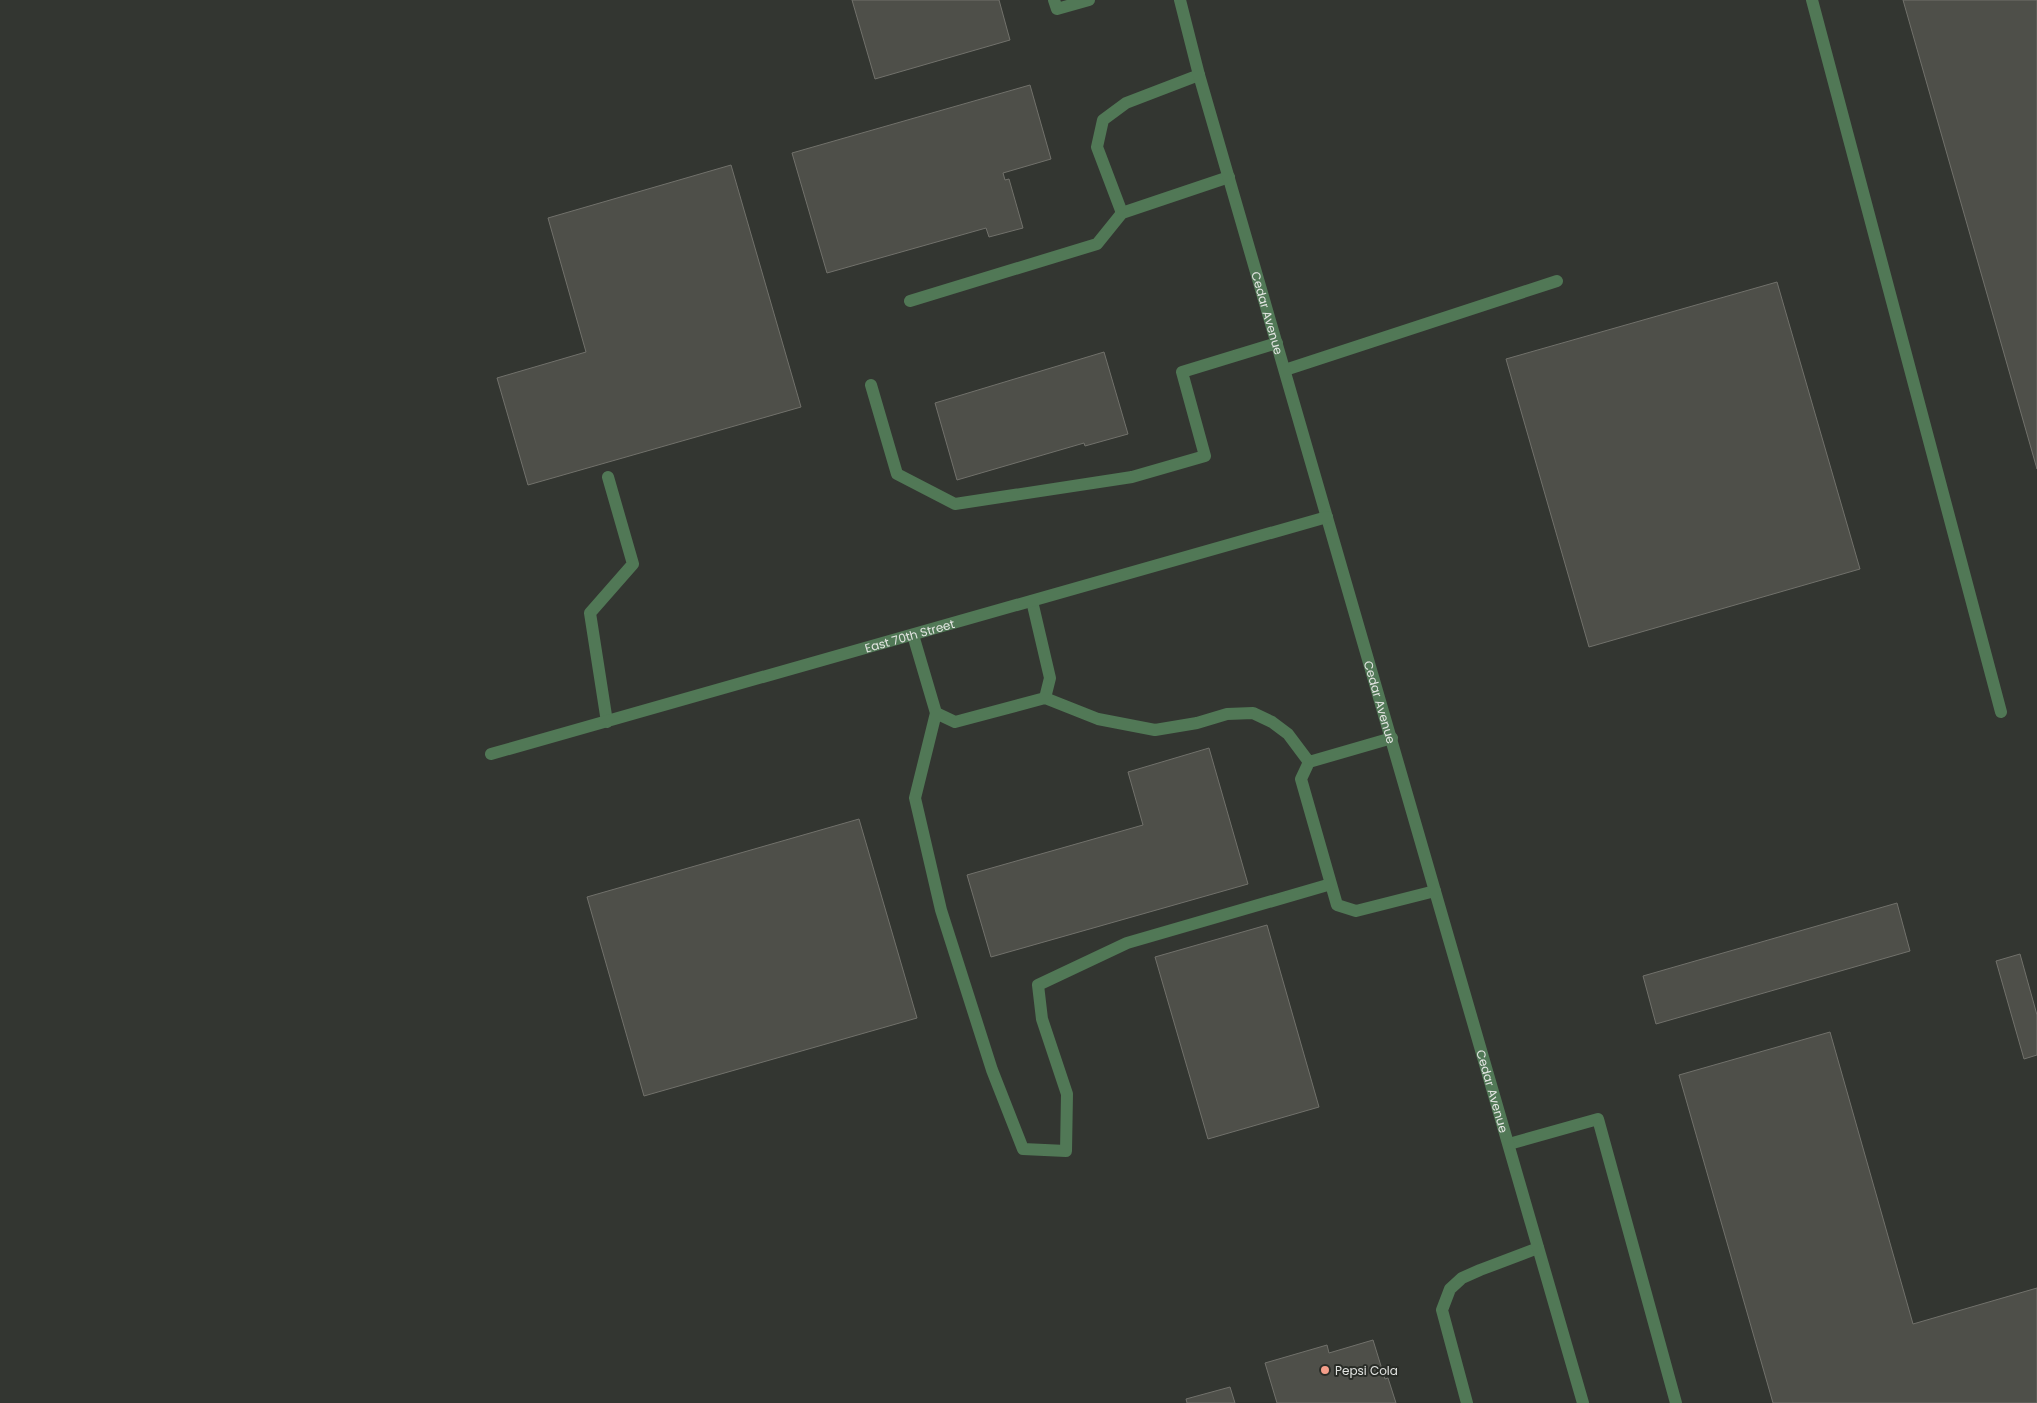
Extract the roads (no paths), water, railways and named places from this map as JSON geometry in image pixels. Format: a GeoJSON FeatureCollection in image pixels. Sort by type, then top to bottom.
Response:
{"type":"FeatureCollection","features":[{"type":"Feature","properties":{"kind":"street"},"geometry":{"type":"LineString","coordinates":[[1054,0],[1056,9],[1089,0]]}},
{"type":"Feature","properties":{"kind":"street","name":"Cedar Avenue"},"geometry":{"type":"LineString","coordinates":[[1180,0],[1199,74],[1583,1403]]}},
{"type":"Feature","properties":{"kind":"street"},"geometry":{"type":"LineString","coordinates":[[1812,0],[2001,712]]}},
{"type":"Feature","properties":{"kind":"street"},"geometry":{"type":"LineString","coordinates":[[1122,213],[1097,148],[1103,120],[1126,103],[1199,74]]}},
{"type":"Feature","properties":{"kind":"street"},"geometry":{"type":"LineString","coordinates":[[910,301],[1097,244],[1122,213],[1229,178]]}},
{"type":"Feature","properties":{"kind":"street"},"geometry":{"type":"LineString","coordinates":[[1285,370],[1557,281]]}},
{"type":"Feature","properties":{"kind":"street"},"geometry":{"type":"LineString","coordinates":[[871,385],[897,474],[955,504],[1132,477],[1205,456],[1182,372],[1277,343]]}},
{"type":"Feature","properties":{"kind":"street"},"geometry":{"type":"LineString","coordinates":[[607,722],[590,613],[633,564],[608,477]]}},
{"type":"Feature","properties":{"kind":"street","name":"East 70th Street"},"geometry":{"type":"LineString","coordinates":[[491,754],[1328,517]]}},
{"type":"Feature","properties":{"kind":"street"},"geometry":{"type":"LineString","coordinates":[[1032,601],[1050,678],[1045,698]]}},
{"type":"Feature","properties":{"kind":"street"},"geometry":{"type":"LineString","coordinates":[[913,634],[936,713],[915,798],[941,910],[992,1070],[1023,1149],[1066,1151],[1067,1094],[1042,1019],[1038,985],[1127,942],[1331,884]]}},
{"type":"Feature","properties":{"kind":"street"},"geometry":{"type":"LineString","coordinates":[[936,713],[955,722],[1045,698],[1098,719],[1155,730],[1197,723],[1227,714],[1253,713],[1272,722],[1288,734],[1309,762]]}},
{"type":"Feature","properties":{"kind":"street"},"geometry":{"type":"LineString","coordinates":[[1392,738],[1309,762],[1301,779],[1337,905],[1356,912],[1436,891]]}},
{"type":"Feature","properties":{"kind":"street"},"geometry":{"type":"LineString","coordinates":[[1509,1144],[1598,1119],[1676,1403]]}},
{"type":"Feature","properties":{"kind":"street"},"geometry":{"type":"LineString","coordinates":[[1467,1403],[1442,1310],[1450,1289],[1462,1278],[1538,1248]]}},
{"type":"Feature","properties":{"kind":"place","name":"Pepsi Cola"},"geometry":{"type":"Point","coordinates":[1325,1370]}}]}
